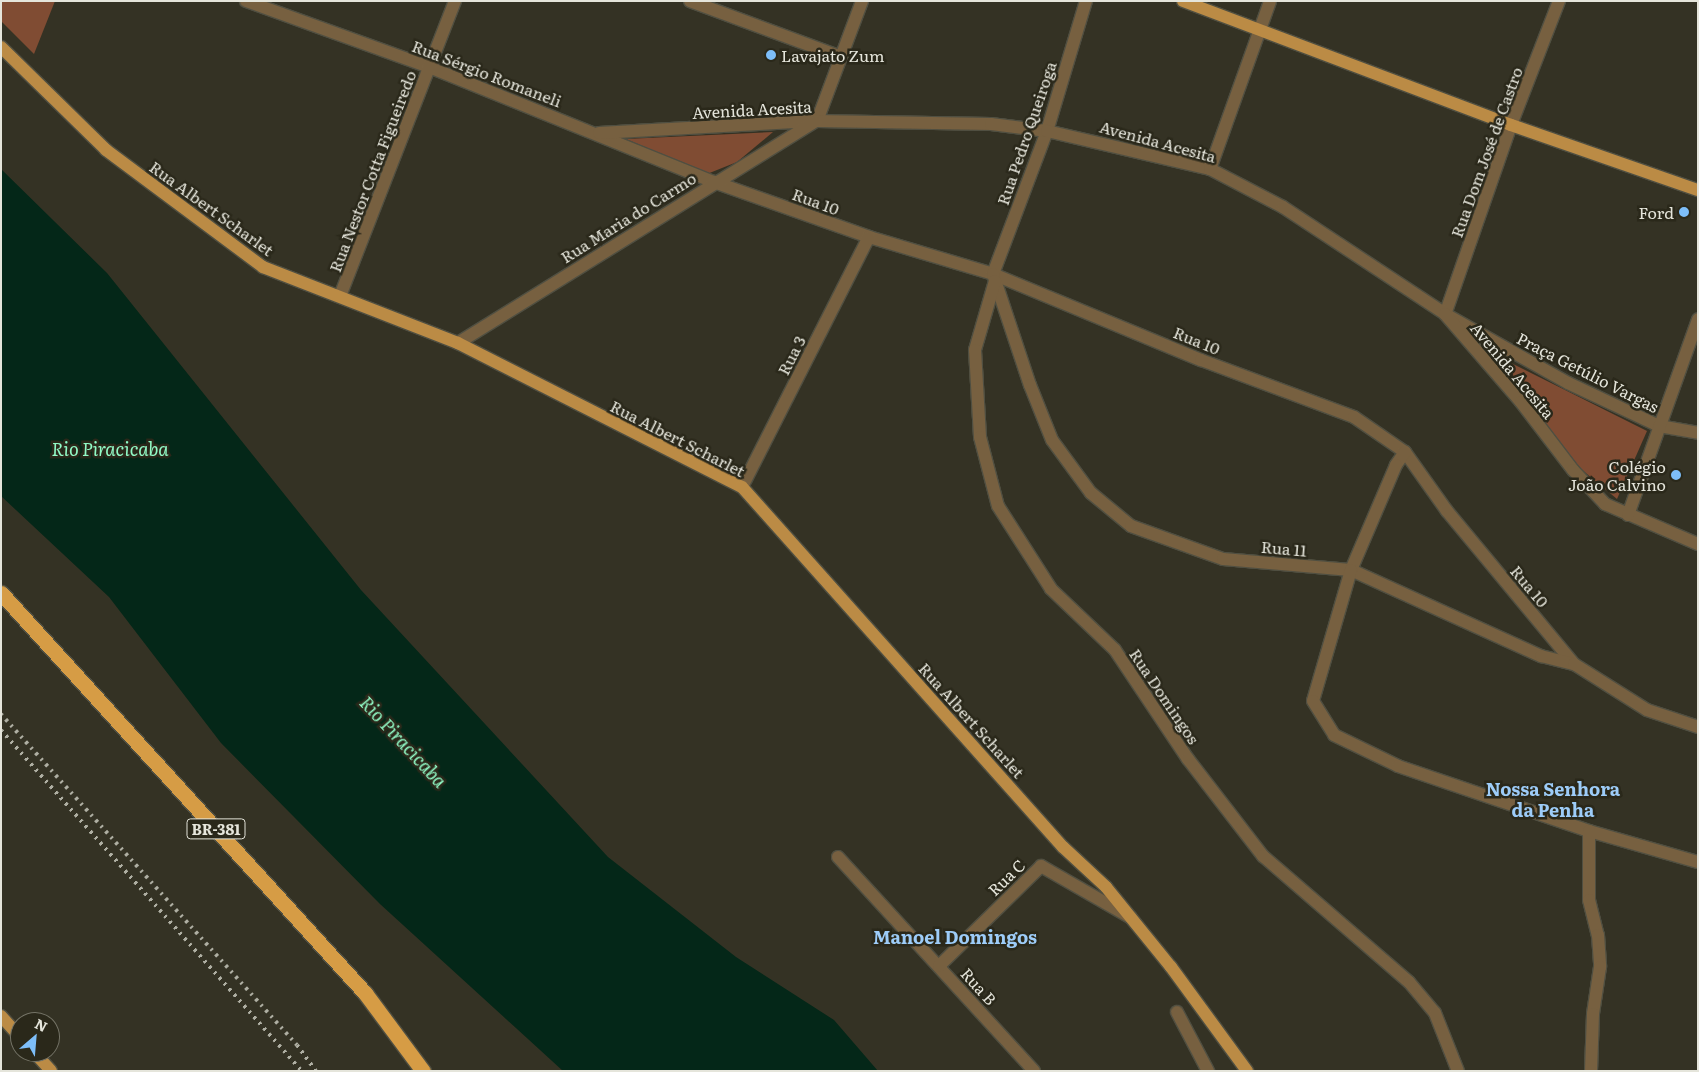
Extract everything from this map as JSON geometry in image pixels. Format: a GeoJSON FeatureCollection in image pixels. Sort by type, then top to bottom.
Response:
{"type":"FeatureCollection","features":[{"type":"Feature","properties":{"kind":"highway","name":"BR-381"},"geometry":{"type":"LineString","coordinates":[[1,593],[359,986],[423,1071]]}},
{"type":"Feature","properties":{"kind":"main road"},"geometry":{"type":"LineString","coordinates":[[1183,1],[1511,125],[1698,190]]}},
{"type":"Feature","properties":{"kind":"main road","name":"Rua Albert Scharlet"},"geometry":{"type":"LineString","coordinates":[[1,47],[106,150],[196,220],[263,267],[458,343],[742,487],[1063,847],[1106,886],[1134,920],[1247,1071]]}},
{"type":"Feature","properties":{"kind":"main road"},"geometry":{"type":"LineString","coordinates":[[1,1016],[10,1026]]}},
{"type":"Feature","properties":{"kind":"street","name":"Rua Sérgio Romaneli"},"geometry":{"type":"LineString","coordinates":[[246,1],[429,67],[714,182]]}},
{"type":"Feature","properties":{"kind":"street","name":"Rua Nestor Cotta Figueiredo"},"geometry":{"type":"LineString","coordinates":[[340,296],[455,1]]}},
{"type":"Feature","properties":{"kind":"street"},"geometry":{"type":"LineString","coordinates":[[690,1],[841,57]]}},
{"type":"Feature","properties":{"kind":"street"},"geometry":{"type":"LineString","coordinates":[[817,121],[862,1]]}},
{"type":"Feature","properties":{"kind":"street","name":"Rua Pedro Queiroga"},"geometry":{"type":"LineString","coordinates":[[994,278],[1047,131],[1086,1]]}},
{"type":"Feature","properties":{"kind":"street"},"geometry":{"type":"LineString","coordinates":[[1210,169],[1270,1]]}},
{"type":"Feature","properties":{"kind":"street","name":"Rua Dom José de Castro"},"geometry":{"type":"LineString","coordinates":[[1445,314],[1511,125],[1560,1]]}},
{"type":"Feature","properties":{"kind":"street","name":"Avenida Acesita"},"geometry":{"type":"LineString","coordinates":[[594,133],[817,121],[991,124],[1047,131],[1210,169],[1283,207],[1445,314],[1521,402],[1573,470],[1604,504],[1698,544]]}},
{"type":"Feature","properties":{"kind":"street","name":"Rua Maria do Carmo"},"geometry":{"type":"LineString","coordinates":[[458,343],[714,182],[817,121]]}},
{"type":"Feature","properties":{"kind":"street","name":"Rua 10"},"geometry":{"type":"LineString","coordinates":[[714,182],[869,237],[994,278],[1201,360],[1354,417],[1405,452],[1446,511],[1574,664]]}},
{"type":"Feature","properties":{"kind":"street","name":"Rua 3"},"geometry":{"type":"LineString","coordinates":[[742,487],[869,237]]}},
{"type":"Feature","properties":{"kind":"street","name":"Rua 11"},"geometry":{"type":"LineString","coordinates":[[994,278],[1030,385],[1052,440],[1091,493],[1131,526],[1222,559],[1351,570],[1542,656],[1574,664],[1647,710],[1698,726]]}},
{"type":"Feature","properties":{"kind":"street","name":"Rua Domingos"},"geometry":{"type":"LineString","coordinates":[[994,278],[975,350],[980,436],[998,506],[1051,590],[1115,650],[1188,759],[1263,856],[1409,982],[1435,1013],[1458,1071]]}},
{"type":"Feature","properties":{"kind":"street","name":"Praça Getúlio Vargas"},"geometry":{"type":"LineString","coordinates":[[1445,314],[1568,383],[1659,426],[1628,515]]}},
{"type":"Feature","properties":{"kind":"street"},"geometry":{"type":"LineString","coordinates":[[1698,319],[1659,426],[1698,433]]}},
{"type":"Feature","properties":{"kind":"street"},"geometry":{"type":"LineString","coordinates":[[1405,452],[1396,465],[1351,570],[1313,701],[1334,735],[1353,746],[1398,766],[1589,831],[1698,862]]}},
{"type":"Feature","properties":{"kind":"street"},"geometry":{"type":"LineString","coordinates":[[1589,831],[1589,900],[1598,935],[1600,967],[1593,1014],[1591,1071]]}},
{"type":"Feature","properties":{"kind":"street","name":"Rua B"},"geometry":{"type":"LineString","coordinates":[[838,857],[1034,1071]]}},
{"type":"Feature","properties":{"kind":"street","name":"Rua C"},"geometry":{"type":"LineString","coordinates":[[938,966],[1041,866],[1134,920]]}},
{"type":"Feature","properties":{"kind":"street"},"geometry":{"type":"LineString","coordinates":[[1177,1012],[1208,1071]]}},
{"type":"Feature","properties":{"kind":"shaded area"},"geometry":{"type":"Polygon","coordinates":[[[1,1],[55,1],[34,54],[1,21],[1,1]]]}},
{"type":"Feature","properties":{"kind":"shaded area"},"geometry":{"type":"Polygon","coordinates":[[[773,132],[737,162],[707,174],[626,139],[773,132]]]}},
{"type":"Feature","properties":{"kind":"shaded area"},"geometry":{"type":"Polygon","coordinates":[[[1487,351],[1647,431],[1617,499],[1581,469],[1487,351]]]}},
{"type":"Feature","properties":{"kind":"water","name":"Rio Piracicaba"},"geometry":{"type":"Polygon","coordinates":[[[1,169],[107,273],[361,590],[608,857],[736,957],[834,1020],[878,1071],[563,1071],[380,904],[221,743],[109,597],[1,496],[1,169]]]}},
{"type":"Feature","properties":{"kind":"railway"},"geometry":{"type":"LineString","coordinates":[[1,714],[297,1045],[316,1071]]}},
{"type":"Feature","properties":{"kind":"railway"},"geometry":{"type":"LineString","coordinates":[[1,730],[302,1071]]}},
{"type":"Feature","properties":{"kind":"place","name":"Lavajato Zum"},"geometry":{"type":"Point","coordinates":[771,55]}},
{"type":"Feature","properties":{"kind":"place","name":"Ford"},"geometry":{"type":"Point","coordinates":[1684,212]}},
{"type":"Feature","properties":{"kind":"place","name":"Colégio João Calvino"},"geometry":{"type":"Point","coordinates":[1676,475]}},
{"type":"Feature","properties":{"kind":"district","name":"Nossa Senhora da Penha"},"geometry":{"type":"Point","coordinates":[1553,800]}},
{"type":"Feature","properties":{"kind":"district","name":"Manoel Domingos"},"geometry":{"type":"Point","coordinates":[955,937]}}]}
